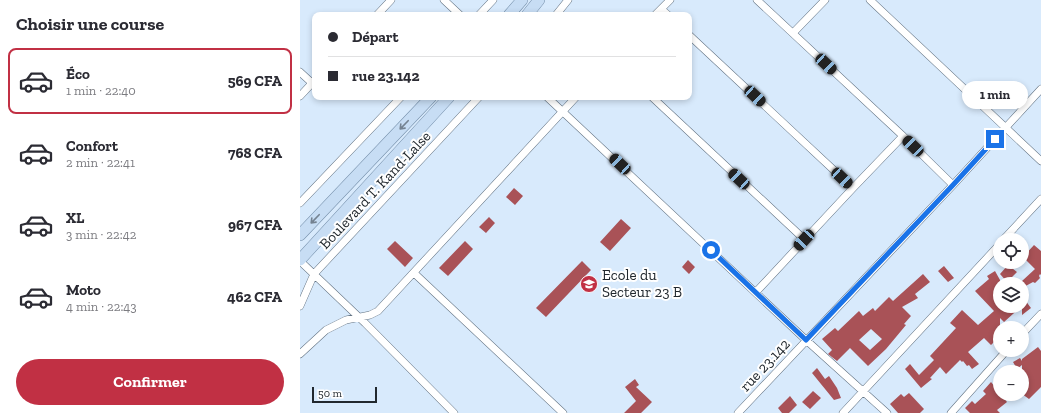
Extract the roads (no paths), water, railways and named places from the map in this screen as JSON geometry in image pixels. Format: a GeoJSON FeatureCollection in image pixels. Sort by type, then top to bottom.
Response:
{"type":"FeatureCollection","features":[{"type":"Feature","properties":{"kind":"main road"},"geometry":{"type":"LineString","coordinates":[[512,12],[522,0]]}},
{"type":"Feature","properties":{"kind":"main road"},"geometry":{"type":"LineString","coordinates":[[529,12],[538,0]]}},
{"type":"Feature","properties":{"kind":"main road"},"geometry":{"type":"LineString","coordinates":[[300,235],[428,100]]}},
{"type":"Feature","properties":{"kind":"main road"},"geometry":{"type":"LineString","coordinates":[[300,261],[446,100]]}},
{"type":"Feature","properties":{"kind":"street"},"geometry":{"type":"LineString","coordinates":[[380,12],[391,0]]}},
{"type":"Feature","properties":{"kind":"street"},"geometry":{"type":"LineString","coordinates":[[444,0],[457,12]]}},
{"type":"Feature","properties":{"kind":"street"},"geometry":{"type":"LineString","coordinates":[[483,12],[493,0]]}},
{"type":"Feature","properties":{"kind":"street"},"geometry":{"type":"LineString","coordinates":[[558,12],[568,0]]}},
{"type":"Feature","properties":{"kind":"street"},"geometry":{"type":"LineString","coordinates":[[658,12],[670,0]]}},
{"type":"Feature","properties":{"kind":"street"},"geometry":{"type":"LineString","coordinates":[[758,0],[953,185]]}},
{"type":"Feature","properties":{"kind":"street"},"geometry":{"type":"LineString","coordinates":[[793,33],[825,0]]}},
{"type":"Feature","properties":{"kind":"street"},"geometry":{"type":"LineString","coordinates":[[870,0],[1041,161]]}},
{"type":"Feature","properties":{"kind":"street"},"geometry":{"type":"LineString","coordinates":[[661,9],[664,12]]}},
{"type":"Feature","properties":{"kind":"street"},"geometry":{"type":"LineString","coordinates":[[692,38],[853,188]]}},
{"type":"Feature","properties":{"kind":"street"},"geometry":{"type":"LineString","coordinates":[[300,72],[312,81]]}},
{"type":"Feature","properties":{"kind":"street"},"geometry":{"type":"LineString","coordinates":[[300,96],[312,84]]}},
{"type":"Feature","properties":{"kind":"street","name":"rue 23.142"},"geometry":{"type":"LineString","coordinates":[[738,413],[953,185],[1041,89]]}},
{"type":"Feature","properties":{"kind":"street"},"geometry":{"type":"LineString","coordinates":[[300,203],[398,100]]}},
{"type":"Feature","properties":{"kind":"street","name":"Boulevard T. Kand-Lalse"},"geometry":{"type":"LineString","coordinates":[[300,306],[314,274],[477,100]]}},
{"type":"Feature","properties":{"kind":"street"},"geometry":{"type":"LineString","coordinates":[[550,100],[806,340],[888,413]]}},
{"type":"Feature","properties":{"kind":"street"},"geometry":{"type":"LineString","coordinates":[[300,354],[326,330],[346,320],[370,315],[378,311],[573,100]]}},
{"type":"Feature","properties":{"kind":"street"},"geometry":{"type":"LineString","coordinates":[[655,100],[804,240]]}},
{"type":"Feature","properties":{"kind":"street"},"geometry":{"type":"LineString","coordinates":[[756,292],[903,136]]}},
{"type":"Feature","properties":{"kind":"street"},"geometry":{"type":"LineString","coordinates":[[1009,233],[1041,199]]}},
{"type":"Feature","properties":{"kind":"street"},"geometry":{"type":"LineString","coordinates":[[844,413],[993,252]]}},
{"type":"Feature","properties":{"kind":"street"},"geometry":{"type":"LineString","coordinates":[[300,261],[359,317],[454,413]]}},
{"type":"Feature","properties":{"kind":"street"},"geometry":{"type":"LineString","coordinates":[[414,272],[563,413]]}},
{"type":"Feature","properties":{"kind":"street"},"geometry":{"type":"LineString","coordinates":[[1029,327],[1041,314]]}},
{"type":"Feature","properties":{"kind":"street"},"geometry":{"type":"LineString","coordinates":[[951,413],[1001,357]]}},
{"type":"Feature","properties":{"kind":"place","name":"Ecole du Secteur 23 B"},"geometry":{"type":"Point","coordinates":[589,284]}}]}
